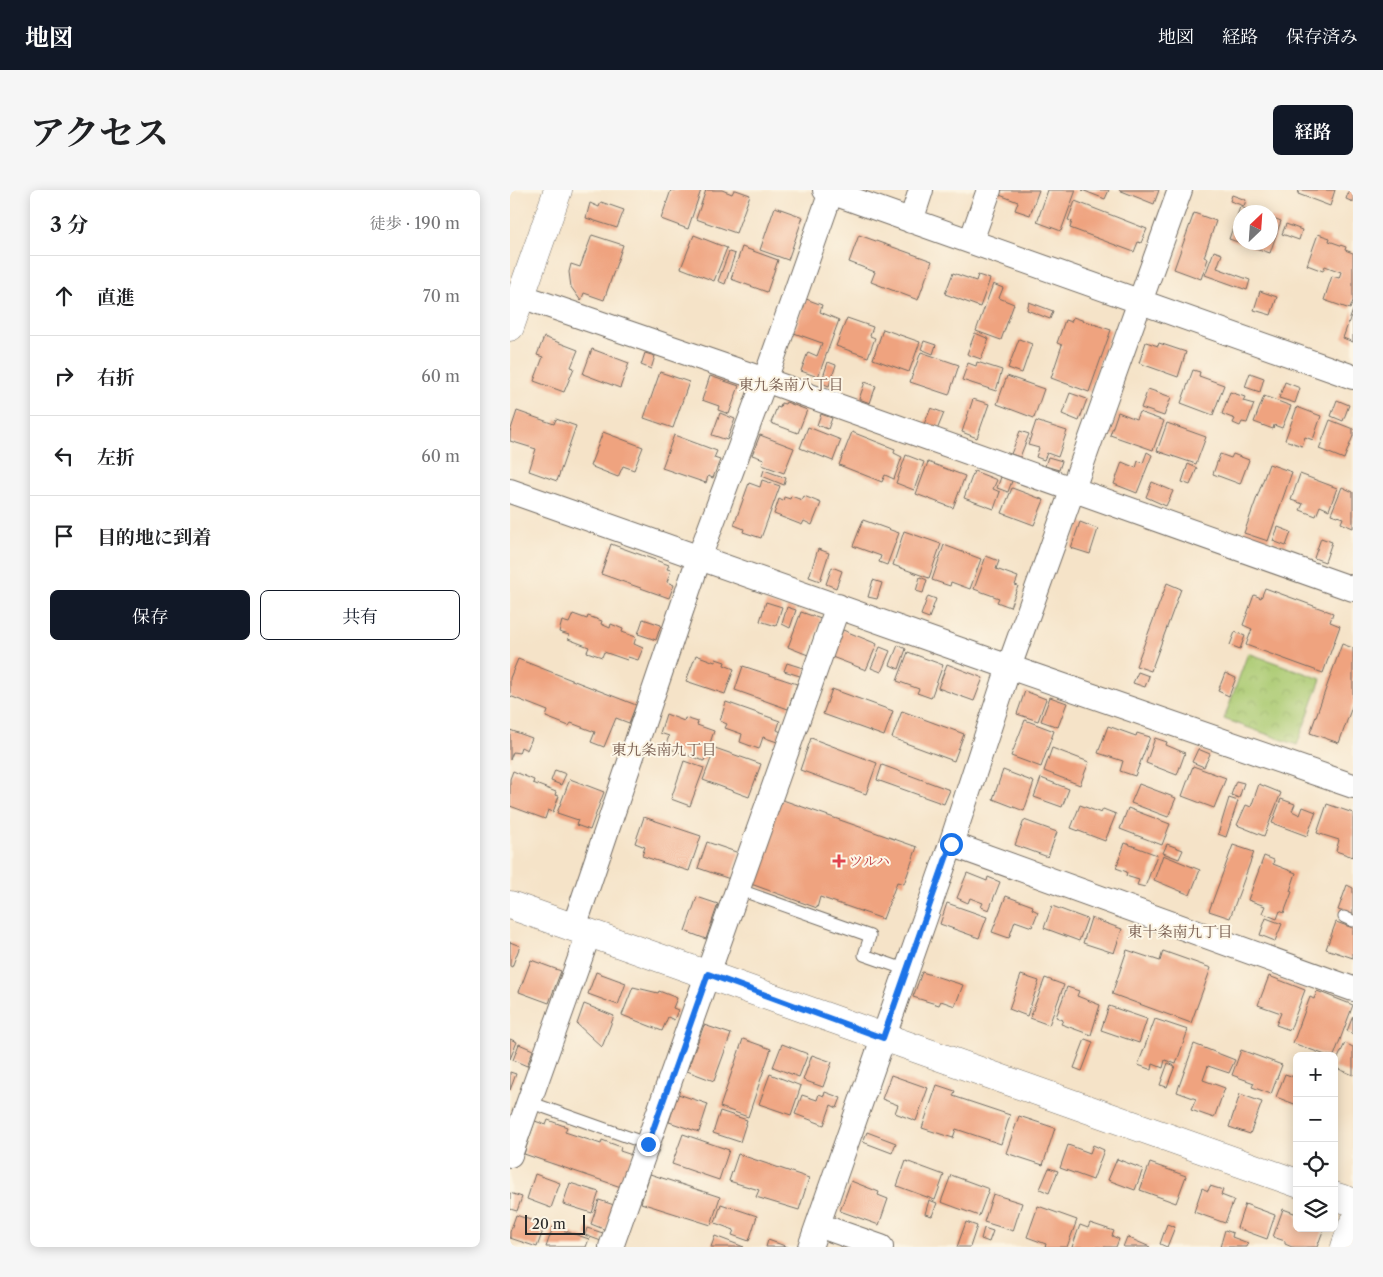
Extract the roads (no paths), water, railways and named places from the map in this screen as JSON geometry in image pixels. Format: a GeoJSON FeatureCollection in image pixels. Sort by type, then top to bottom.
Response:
{"type":"FeatureCollection","features":[{"type":"Feature","properties":{"kind":"street"},"geometry":{"type":"LineString","coordinates":[[510,328],[558,190]]}},
{"type":"Feature","properties":{"kind":"street"},"geometry":{"type":"LineString","coordinates":[[910,221],[921,190]]}},
{"type":"Feature","properties":{"kind":"street"},"geometry":{"type":"LineString","coordinates":[[971,241],[989,190]]}},
{"type":"Feature","properties":{"kind":"street"},"geometry":{"type":"LineString","coordinates":[[810,1247],[951,844],[1009,667],[1180,190]]}},
{"type":"Feature","properties":{"kind":"street"},"geometry":{"type":"LineString","coordinates":[[510,1155],[529,1102],[581,930],[699,558],[765,380],[828,191],[1353,377]]}},
{"type":"Feature","properties":{"kind":"street"},"geometry":{"type":"LineString","coordinates":[[521,296],[765,380],[1353,589]]}},
{"type":"Feature","properties":{"kind":"street"},"geometry":{"type":"LineString","coordinates":[[510,491],[1353,786]]}},
{"type":"Feature","properties":{"kind":"street"},"geometry":{"type":"LineString","coordinates":[[611,1247],[838,606]]}},
{"type":"Feature","properties":{"kind":"street"},"geometry":{"type":"LineString","coordinates":[[951,844],[1353,989]]}},
{"type":"Feature","properties":{"kind":"street"},"geometry":{"type":"LineString","coordinates":[[510,905],[708,974],[883,1038],[1293,1181]]}},
{"type":"Feature","properties":{"kind":"street"},"geometry":{"type":"LineString","coordinates":[[1338,1197],[1353,1202]]}},
{"type":"Feature","properties":{"kind":"street"},"geometry":{"type":"LineString","coordinates":[[1345,1247],[1353,1224]]}},
{"type":"Feature","properties":{"kind":"street"},"geometry":{"type":"LineString","coordinates":[[818,1225],[882,1247]]}},
{"type":"Feature","properties":{"kind":"lane"},"geometry":{"type":"LineString","coordinates":[[737,889],[870,936],[864,955],[907,970]]}},
{"type":"Feature","properties":{"kind":"lane"},"geometry":{"type":"LineString","coordinates":[[529,1102],[648,1144]]}},
{"type":"Feature","properties":{"kind":"place","name":"ツルハ"},"geometry":{"type":"Point","coordinates":[839,861]}},
{"type":"Feature","properties":{"kind":"district","name":"東九条南八丁目"},"geometry":{"type":"Point","coordinates":[791,384]}},
{"type":"Feature","properties":{"kind":"district","name":"東九条南九丁目"},"geometry":{"type":"Point","coordinates":[664,749]}},
{"type":"Feature","properties":{"kind":"district","name":"東十条南九丁目"},"geometry":{"type":"Point","coordinates":[1180,931]}}]}
